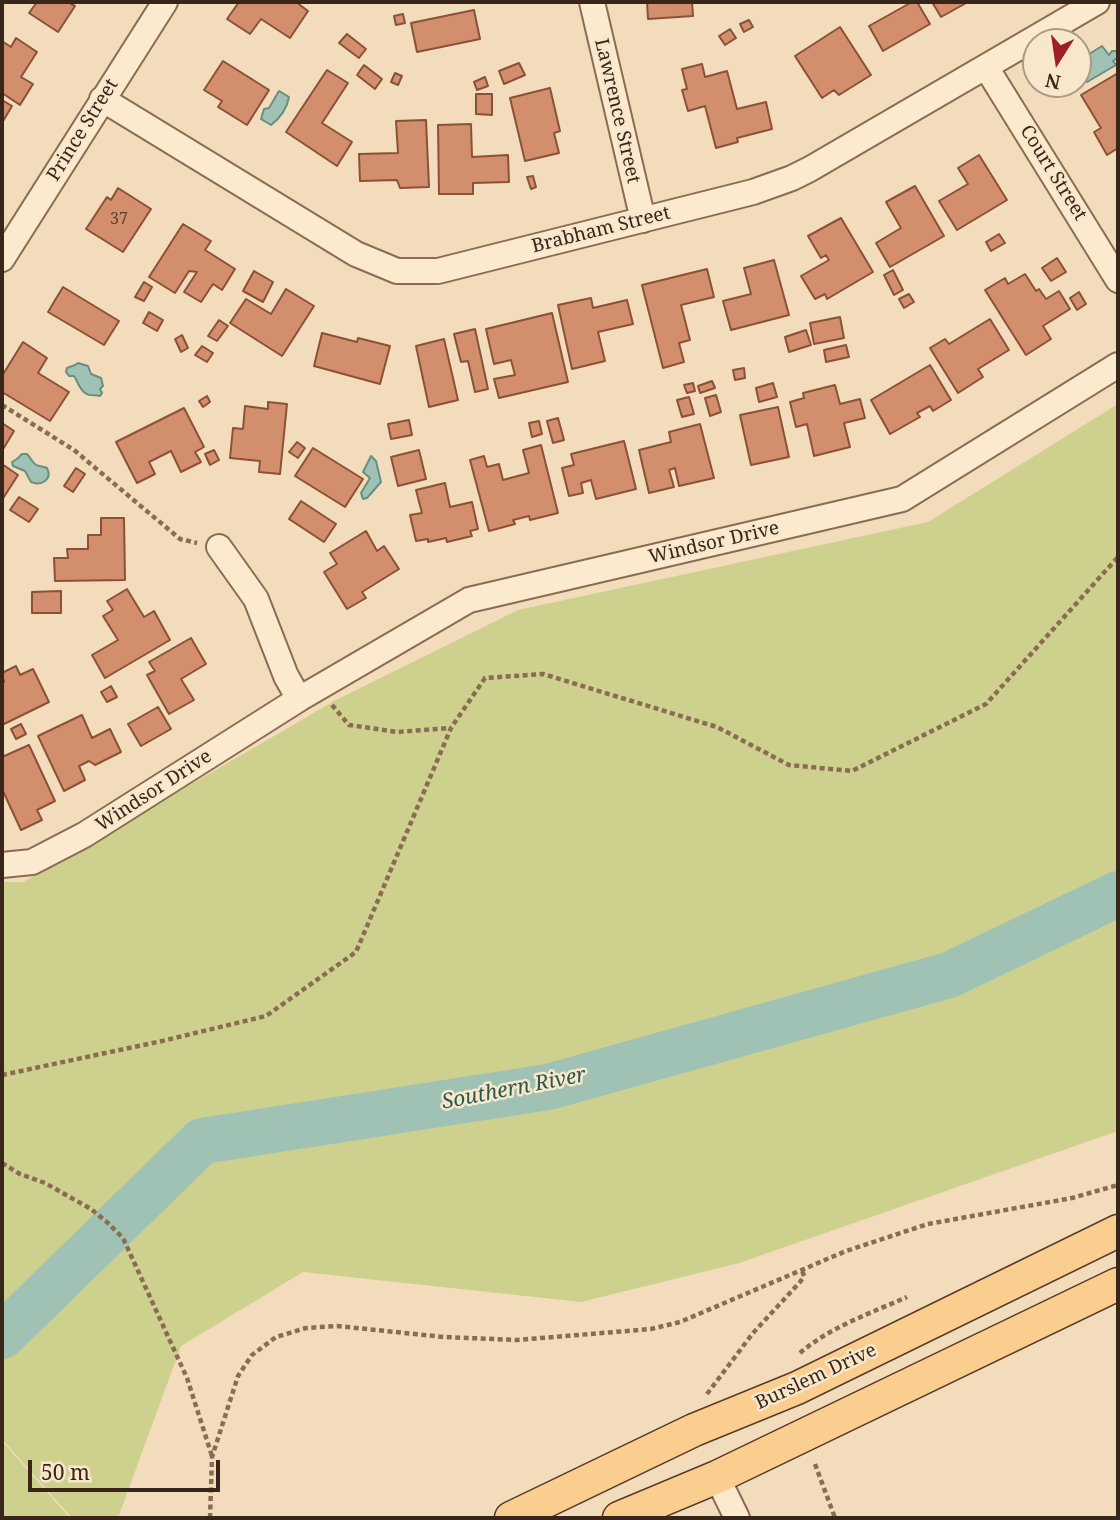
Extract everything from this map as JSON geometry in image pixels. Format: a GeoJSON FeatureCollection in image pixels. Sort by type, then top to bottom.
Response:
{"type":"FeatureCollection","features":[{"type":"Feature","properties":{"kind":"main road","name":"Burslem Drive"},"geometry":{"type":"LineString","coordinates":[[511,1518],[694,1430],[797,1388],[1118,1231]]}},
{"type":"Feature","properties":{"kind":"main road"},"geometry":{"type":"LineString","coordinates":[[619,1518],[717,1477],[1118,1284]]}},
{"type":"Feature","properties":{"kind":"main road"},"geometry":{"type":"LineString","coordinates":[[694,1430],[717,1477]]}},
{"type":"Feature","properties":{"kind":"street","name":"Prince Street"},"geometry":{"type":"LineString","coordinates":[[2,259],[165,2]]}},
{"type":"Feature","properties":{"kind":"street","name":"Lawrence Street"},"geometry":{"type":"LineString","coordinates":[[592,2],[643,220]]}},
{"type":"Feature","properties":{"kind":"street","name":"Brabham Street"},"geometry":{"type":"LineString","coordinates":[[102,99],[356,254],[397,271],[438,271],[753,192],[792,178],[1097,2]]}},
{"type":"Feature","properties":{"kind":"street","name":"Court Street"},"geometry":{"type":"LineString","coordinates":[[986,67],[1118,280]]}},
{"type":"Feature","properties":{"kind":"street","name":"Windsor Drive"},"geometry":{"type":"LineString","coordinates":[[2,865],[32,862],[84,835],[308,693],[469,600],[902,499],[1118,365]]}},
{"type":"Feature","properties":{"kind":"street"},"geometry":{"type":"LineString","coordinates":[[219,547],[256,599],[286,676],[308,693]]}},
{"type":"Feature","properties":{"kind":"street"},"geometry":{"type":"LineString","coordinates":[[717,1477],[737,1518]]}},
{"type":"Feature","properties":{"kind":"path"},"geometry":{"type":"LineString","coordinates":[[2,405],[74,450],[180,539],[219,547]]}},
{"type":"Feature","properties":{"kind":"path"},"geometry":{"type":"LineString","coordinates":[[2,1075],[266,1016],[356,952],[451,728],[485,678],[543,674],[717,727],[789,765],[852,771],[986,705],[1118,557]]}},
{"type":"Feature","properties":{"kind":"path"},"geometry":{"type":"LineString","coordinates":[[308,693],[349,724],[397,732],[451,728]]}},
{"type":"Feature","properties":{"kind":"path"},"geometry":{"type":"LineString","coordinates":[[2,1163],[91,1209],[123,1238],[187,1378],[212,1457]]}},
{"type":"Feature","properties":{"kind":"path"},"geometry":{"type":"LineString","coordinates":[[210,1518],[212,1457],[238,1376],[252,1355],[276,1337],[306,1328],[337,1326],[444,1338],[517,1340],[651,1329],[680,1322],[846,1251],[928,1224],[1072,1198],[1118,1185]]}},
{"type":"Feature","properties":{"kind":"path"},"geometry":{"type":"LineString","coordinates":[[704,1400],[753,1332],[800,1282],[804,1276],[802,1270]]}},
{"type":"Feature","properties":{"kind":"path"},"geometry":{"type":"LineString","coordinates":[[815,1464],[835,1518]]}},
{"type":"Feature","properties":{"kind":"green space"},"geometry":{"type":"Polygon","coordinates":[[[1118,404],[1118,1131],[739,1263],[581,1302],[303,1272],[181,1346],[118,1518],[72,1518],[2,1439],[2,882],[23,882],[336,700],[518,610],[928,522],[1118,404]]]}},
{"type":"Feature","properties":{"kind":"green space"},"geometry":{"type":"Polygon","coordinates":[[[2,1441],[70,1518],[2,1518],[2,1441]]]}},
{"type":"Feature","properties":{"kind":"shaded area"},"geometry":{"type":"Polygon","coordinates":[[[1102,46],[1109,55],[1116,51],[1118,55],[1113,61],[1116,65],[1092,79],[1092,52],[1102,46]]]}},
{"type":"Feature","properties":{"kind":"shaded area"},"geometry":{"type":"Polygon","coordinates":[[[279,91],[289,97],[283,113],[271,125],[261,119],[264,109],[269,108],[279,91]]]}},
{"type":"Feature","properties":{"kind":"shaded area"},"geometry":{"type":"Polygon","coordinates":[[[78,363],[88,366],[91,374],[101,378],[103,386],[100,396],[84,392],[74,376],[69,376],[66,372],[67,368],[78,363]]]}},
{"type":"Feature","properties":{"kind":"shaded area"},"geometry":{"type":"Polygon","coordinates":[[[22,454],[27,454],[37,465],[47,468],[48,476],[45,481],[31,482],[25,471],[13,466],[12,462],[22,454]]]}},
{"type":"Feature","properties":{"kind":"shaded area"},"geometry":{"type":"Polygon","coordinates":[[[371,456],[376,461],[381,482],[363,499],[361,493],[370,478],[363,472],[371,456]]]}},
{"type":"Feature","properties":{"kind":"building"},"geometry":{"type":"Polygon","coordinates":[[[37,2],[73,2],[71,4],[75,6],[58,32],[29,13],[37,2]]]}},
{"type":"Feature","properties":{"kind":"building"},"geometry":{"type":"Polygon","coordinates":[[[239,2],[296,2],[308,11],[290,38],[261,19],[250,34],[227,19],[239,2]]]}},
{"type":"Feature","properties":{"kind":"building"},"geometry":{"type":"Polygon","coordinates":[[[647,2],[692,2],[693,16],[648,19],[647,2]]]}},
{"type":"Feature","properties":{"kind":"building"},"geometry":{"type":"Polygon","coordinates":[[[912,2],[917,2],[930,24],[883,51],[869,26],[912,2]]]}},
{"type":"Feature","properties":{"kind":"building"},"geometry":{"type":"Polygon","coordinates":[[[932,2],[968,2],[941,17],[932,2]]]}},
{"type":"Feature","properties":{"kind":"building"},"geometry":{"type":"Polygon","coordinates":[[[474,10],[480,39],[417,52],[411,23],[474,10]]]}},
{"type":"Feature","properties":{"kind":"building"},"geometry":{"type":"Polygon","coordinates":[[[403,14],[405,23],[396,25],[394,16],[403,14]]]}},
{"type":"Feature","properties":{"kind":"building"},"geometry":{"type":"Polygon","coordinates":[[[749,20],[753,27],[744,32],[740,24],[749,20]]]}},
{"type":"Feature","properties":{"kind":"building"},"geometry":{"type":"Polygon","coordinates":[[[840,27],[871,75],[839,95],[834,90],[822,98],[795,56],[840,27]]]}},
{"type":"Feature","properties":{"kind":"building"},"geometry":{"type":"Polygon","coordinates":[[[730,29],[736,38],[725,45],[719,36],[730,29]]]}},
{"type":"Feature","properties":{"kind":"building"},"geometry":{"type":"Polygon","coordinates":[[[347,34],[366,49],[359,58],[339,43],[347,34]]]}},
{"type":"Feature","properties":{"kind":"building"},"geometry":{"type":"Polygon","coordinates":[[[16,38],[37,52],[21,77],[33,84],[20,105],[2,93],[2,41],[11,47],[16,38]]]}},
{"type":"Feature","properties":{"kind":"building"},"geometry":{"type":"Polygon","coordinates":[[[223,61],[269,90],[247,125],[218,107],[222,101],[204,90],[223,61]]]}},
{"type":"Feature","properties":{"kind":"building"},"geometry":{"type":"Polygon","coordinates":[[[519,63],[525,75],[504,84],[499,71],[519,63]]]}},
{"type":"Feature","properties":{"kind":"building"},"geometry":{"type":"Polygon","coordinates":[[[702,64],[705,77],[727,71],[737,109],[766,102],[772,129],[737,138],[738,142],[716,148],[705,106],[688,111],[682,90],[687,89],[682,69],[702,64]]]}},
{"type":"Feature","properties":{"kind":"building"},"geometry":{"type":"Polygon","coordinates":[[[364,65],[382,79],[375,89],[357,75],[364,65]]]}},
{"type":"Feature","properties":{"kind":"building"},"geometry":{"type":"Polygon","coordinates":[[[327,70],[348,83],[322,123],[352,142],[337,166],[286,132],[327,70]]]}},
{"type":"Feature","properties":{"kind":"building"},"geometry":{"type":"Polygon","coordinates":[[[395,73],[402,76],[398,85],[391,82],[395,73]]]}},
{"type":"Feature","properties":{"kind":"building"},"geometry":{"type":"Polygon","coordinates":[[[1118,73],[1118,148],[1107,155],[1094,132],[1101,128],[1083,98],[1092,98],[1092,88],[1118,73]]]}},
{"type":"Feature","properties":{"kind":"building"},"geometry":{"type":"Polygon","coordinates":[[[485,77],[488,86],[477,90],[474,82],[485,77]]]}},
{"type":"Feature","properties":{"kind":"building"},"geometry":{"type":"Polygon","coordinates":[[[550,88],[560,131],[554,133],[559,153],[525,161],[510,98],[550,88]]]}},
{"type":"Feature","properties":{"kind":"building"},"geometry":{"type":"Polygon","coordinates":[[[476,94],[492,94],[492,115],[476,114],[476,94]]]}},
{"type":"Feature","properties":{"kind":"building"},"geometry":{"type":"Polygon","coordinates":[[[2,100],[12,106],[2,123],[2,100]]]}},
{"type":"Feature","properties":{"kind":"building"},"geometry":{"type":"Polygon","coordinates":[[[426,120],[429,187],[400,188],[397,180],[360,181],[359,154],[398,153],[396,121],[426,120]]]}},
{"type":"Feature","properties":{"kind":"building"},"geometry":{"type":"Polygon","coordinates":[[[471,124],[472,157],[508,155],[509,182],[473,183],[473,194],[439,194],[438,125],[471,124]]]}},
{"type":"Feature","properties":{"kind":"building"},"geometry":{"type":"Polygon","coordinates":[[[979,155],[1007,200],[957,230],[939,201],[968,184],[958,168],[979,155]]]}},
{"type":"Feature","properties":{"kind":"building"},"geometry":{"type":"Polygon","coordinates":[[[533,176],[536,187],[531,189],[527,177],[533,176]]]}},
{"type":"Feature","properties":{"kind":"building"},"geometry":{"type":"Polygon","coordinates":[[[915,186],[944,236],[890,267],[876,243],[901,228],[886,202],[915,186]]]}},
{"type":"Feature","properties":{"kind":"building"},"geometry":{"type":"Polygon","coordinates":[[[118,188],[151,209],[123,252],[86,229],[107,197],[111,200],[118,188]]]}},
{"type":"Feature","properties":{"kind":"building"},"geometry":{"type":"Polygon","coordinates":[[[841,218],[873,272],[827,299],[825,294],[815,299],[801,276],[829,260],[826,255],[821,258],[808,236],[841,218]]]}},
{"type":"Feature","properties":{"kind":"building"},"geometry":{"type":"Polygon","coordinates":[[[183,224],[211,241],[205,250],[235,269],[222,290],[213,284],[201,302],[184,292],[197,272],[189,271],[175,293],[149,277],[183,224]]]}},
{"type":"Feature","properties":{"kind":"building"},"geometry":{"type":"Polygon","coordinates":[[[999,234],[1005,243],[991,251],[986,242],[999,234]]]}},
{"type":"Feature","properties":{"kind":"building"},"geometry":{"type":"Polygon","coordinates":[[[1057,258],[1066,272],[1051,281],[1042,268],[1057,258]]]}},
{"type":"Feature","properties":{"kind":"building"},"geometry":{"type":"Polygon","coordinates":[[[774,260],[789,315],[731,330],[723,301],[751,294],[744,268],[774,260]]]}},
{"type":"Feature","properties":{"kind":"building"},"geometry":{"type":"Polygon","coordinates":[[[707,269],[714,297],[681,305],[690,340],[679,343],[684,362],[663,368],[642,285],[707,269]]]}},
{"type":"Feature","properties":{"kind":"building"},"geometry":{"type":"Polygon","coordinates":[[[893,270],[903,290],[894,295],[884,275],[893,270]]]}},
{"type":"Feature","properties":{"kind":"building"},"geometry":{"type":"Polygon","coordinates":[[[254,271],[273,282],[263,302],[243,291],[254,271]]]}},
{"type":"Feature","properties":{"kind":"building"},"geometry":{"type":"Polygon","coordinates":[[[1025,274],[1036,291],[1039,289],[1046,299],[1059,291],[1070,309],[1043,326],[1051,339],[1026,355],[985,290],[1005,278],[1008,284],[1025,274]]]}},
{"type":"Feature","properties":{"kind":"building"},"geometry":{"type":"Polygon","coordinates":[[[144,282],[152,287],[144,301],[135,297],[144,282]]]}},
{"type":"Feature","properties":{"kind":"building"},"geometry":{"type":"Polygon","coordinates":[[[63,287],[119,321],[104,345],[48,312],[63,287]]]}},
{"type":"Feature","properties":{"kind":"building"},"geometry":{"type":"Polygon","coordinates":[[[286,289],[314,306],[282,356],[230,323],[246,299],[271,314],[286,289]]]}},
{"type":"Feature","properties":{"kind":"building"},"geometry":{"type":"Polygon","coordinates":[[[1079,292],[1086,304],[1077,310],[1070,298],[1079,292]]]}},
{"type":"Feature","properties":{"kind":"building"},"geometry":{"type":"Polygon","coordinates":[[[909,294],[914,302],[904,308],[899,299],[909,294]]]}},
{"type":"Feature","properties":{"kind":"building"},"geometry":{"type":"Polygon","coordinates":[[[591,298],[593,308],[627,300],[633,324],[598,332],[605,361],[572,369],[558,305],[591,298]]]}},
{"type":"Feature","properties":{"kind":"building"},"geometry":{"type":"Polygon","coordinates":[[[149,312],[163,320],[157,331],[143,323],[149,312]]]}},
{"type":"Feature","properties":{"kind":"building"},"geometry":{"type":"Polygon","coordinates":[[[552,313],[568,382],[499,398],[494,379],[515,375],[511,360],[494,364],[486,329],[552,313]]]}},
{"type":"Feature","properties":{"kind":"building"},"geometry":{"type":"Polygon","coordinates":[[[840,317],[844,338],[814,344],[810,323],[840,317]]]}},
{"type":"Feature","properties":{"kind":"building"},"geometry":{"type":"Polygon","coordinates":[[[990,319],[1009,350],[978,369],[983,377],[958,393],[930,348],[945,339],[949,344],[990,319]]]}},
{"type":"Feature","properties":{"kind":"building"},"geometry":{"type":"Polygon","coordinates":[[[219,320],[228,326],[217,341],[208,336],[219,320]]]}},
{"type":"Feature","properties":{"kind":"building"},"geometry":{"type":"Polygon","coordinates":[[[475,329],[488,389],[475,392],[468,361],[461,362],[454,334],[475,329]]]}},
{"type":"Feature","properties":{"kind":"building"},"geometry":{"type":"Polygon","coordinates":[[[806,330],[811,345],[789,352],[785,337],[806,330]]]}},
{"type":"Feature","properties":{"kind":"building"},"geometry":{"type":"Polygon","coordinates":[[[322,333],[357,342],[358,338],[390,346],[380,384],[314,366],[322,333]]]}},
{"type":"Feature","properties":{"kind":"building"},"geometry":{"type":"Polygon","coordinates":[[[182,335],[188,348],[181,352],[175,339],[182,335]]]}},
{"type":"Feature","properties":{"kind":"building"},"geometry":{"type":"Polygon","coordinates":[[[444,339],[458,400],[429,407],[416,346],[444,339]]]}},
{"type":"Feature","properties":{"kind":"building"},"geometry":{"type":"Polygon","coordinates":[[[23,342],[47,358],[38,373],[69,392],[50,421],[2,392],[2,376],[23,342]]]}},
{"type":"Feature","properties":{"kind":"building"},"geometry":{"type":"Polygon","coordinates":[[[846,345],[849,357],[826,362],[824,350],[846,345]]]}},
{"type":"Feature","properties":{"kind":"building"},"geometry":{"type":"Polygon","coordinates":[[[202,346],[213,353],[207,362],[195,355],[202,346]]]}},
{"type":"Feature","properties":{"kind":"building"},"geometry":{"type":"Polygon","coordinates":[[[930,365],[951,400],[933,411],[930,406],[917,413],[920,417],[890,434],[871,400],[930,365]]]}},
{"type":"Feature","properties":{"kind":"building"},"geometry":{"type":"Polygon","coordinates":[[[744,368],[745,378],[735,380],[733,370],[744,368]]]}},
{"type":"Feature","properties":{"kind":"building"},"geometry":{"type":"Polygon","coordinates":[[[712,381],[715,388],[700,393],[698,386],[712,381]]]}},
{"type":"Feature","properties":{"kind":"building"},"geometry":{"type":"Polygon","coordinates":[[[693,383],[695,391],[687,393],[684,385],[693,383]]]}},
{"type":"Feature","properties":{"kind":"building"},"geometry":{"type":"Polygon","coordinates":[[[773,383],[777,397],[759,402],[756,388],[773,383]]]}},
{"type":"Feature","properties":{"kind":"building"},"geometry":{"type":"Polygon","coordinates":[[[835,385],[840,404],[860,399],[865,418],[844,423],[850,447],[814,456],[807,424],[796,427],[790,402],[804,398],[803,393],[835,385]]]}},
{"type":"Feature","properties":{"kind":"building"},"geometry":{"type":"Polygon","coordinates":[[[716,395],[721,412],[710,416],[705,398],[716,395]]]}},
{"type":"Feature","properties":{"kind":"building"},"geometry":{"type":"Polygon","coordinates":[[[207,396],[210,402],[203,407],[199,401],[207,396]]]}},
{"type":"Feature","properties":{"kind":"building"},"geometry":{"type":"Polygon","coordinates":[[[689,397],[694,414],[682,417],[677,400],[689,397]]]}},
{"type":"Feature","properties":{"kind":"building"},"geometry":{"type":"Polygon","coordinates":[[[268,402],[287,404],[280,474],[259,472],[260,461],[230,458],[233,428],[243,429],[245,406],[268,409],[268,402]]]}},
{"type":"Feature","properties":{"kind":"building"},"geometry":{"type":"Polygon","coordinates":[[[778,407],[789,457],[751,465],[740,415],[778,407]]]}},
{"type":"Feature","properties":{"kind":"building"},"geometry":{"type":"Polygon","coordinates":[[[184,408],[204,447],[195,452],[201,462],[181,472],[171,451],[149,462],[155,474],[137,483],[116,442],[184,408]]]}},
{"type":"Feature","properties":{"kind":"building"},"geometry":{"type":"Polygon","coordinates":[[[558,418],[564,440],[553,443],[547,421],[558,418]]]}},
{"type":"Feature","properties":{"kind":"building"},"geometry":{"type":"Polygon","coordinates":[[[409,420],[412,435],[391,439],[388,424],[409,420]]]}},
{"type":"Feature","properties":{"kind":"building"},"geometry":{"type":"Polygon","coordinates":[[[539,421],[542,434],[532,437],[529,423],[539,421]]]}},
{"type":"Feature","properties":{"kind":"building"},"geometry":{"type":"Polygon","coordinates":[[[2,423],[14,431],[2,451],[2,423]]]}},
{"type":"Feature","properties":{"kind":"building"},"geometry":{"type":"Polygon","coordinates":[[[700,424],[714,478],[679,486],[675,468],[669,470],[674,487],[649,493],[639,450],[671,442],[669,432],[700,424]]]}},
{"type":"Feature","properties":{"kind":"building"},"geometry":{"type":"Polygon","coordinates":[[[624,441],[636,489],[596,499],[591,480],[581,483],[583,493],[569,496],[562,468],[574,465],[571,454],[624,441]]]}},
{"type":"Feature","properties":{"kind":"building"},"geometry":{"type":"Polygon","coordinates":[[[297,442],[305,448],[298,458],[289,452],[297,442]]]}},
{"type":"Feature","properties":{"kind":"building"},"geometry":{"type":"Polygon","coordinates":[[[541,445],[558,513],[530,520],[529,516],[513,520],[515,524],[489,531],[470,460],[484,456],[487,467],[499,464],[503,480],[529,473],[523,450],[541,445]]]}},
{"type":"Feature","properties":{"kind":"building"},"geometry":{"type":"Polygon","coordinates":[[[313,448],[363,479],[345,507],[295,476],[313,448]]]}},
{"type":"Feature","properties":{"kind":"building"},"geometry":{"type":"Polygon","coordinates":[[[214,450],[219,460],[210,465],[205,454],[214,450]]]}},
{"type":"Feature","properties":{"kind":"building"},"geometry":{"type":"Polygon","coordinates":[[[419,450],[426,479],[398,486],[391,457],[419,450]]]}},
{"type":"Feature","properties":{"kind":"building"},"geometry":{"type":"Polygon","coordinates":[[[2,464],[18,475],[2,500],[2,464]]]}},
{"type":"Feature","properties":{"kind":"building"},"geometry":{"type":"Polygon","coordinates":[[[76,468],[85,474],[73,492],[64,486],[76,468]]]}},
{"type":"Feature","properties":{"kind":"building"},"geometry":{"type":"Polygon","coordinates":[[[445,483],[450,507],[472,502],[478,529],[470,531],[472,536],[447,542],[446,538],[428,542],[428,539],[416,541],[410,515],[422,513],[416,490],[445,483]]]}},
{"type":"Feature","properties":{"kind":"building"},"geometry":{"type":"Polygon","coordinates":[[[19,497],[38,509],[29,522],[10,510],[19,497]]]}},
{"type":"Feature","properties":{"kind":"building"},"geometry":{"type":"Polygon","coordinates":[[[301,501],[336,524],[324,542],[289,519],[301,501]]]}},
{"type":"Feature","properties":{"kind":"building"},"geometry":{"type":"Polygon","coordinates":[[[101,518],[124,518],[125,580],[55,581],[54,558],[68,558],[67,549],[88,549],[88,535],[101,535],[101,518]]]}},
{"type":"Feature","properties":{"kind":"building"},"geometry":{"type":"Polygon","coordinates":[[[366,531],[377,551],[384,546],[399,569],[362,592],[366,598],[347,609],[324,572],[337,564],[330,553],[366,531]]]}},
{"type":"Feature","properties":{"kind":"building"},"geometry":{"type":"Polygon","coordinates":[[[127,589],[144,617],[154,611],[170,640],[105,678],[92,655],[118,640],[103,616],[113,610],[107,601],[127,589]]]}},
{"type":"Feature","properties":{"kind":"building"},"geometry":{"type":"Polygon","coordinates":[[[61,591],[61,613],[32,613],[32,592],[61,591]]]}},
{"type":"Feature","properties":{"kind":"building"},"geometry":{"type":"Polygon","coordinates":[[[191,638],[206,664],[181,679],[194,700],[169,714],[147,675],[155,671],[149,662],[191,638]]]}},
{"type":"Feature","properties":{"kind":"building"},"geometry":{"type":"Polygon","coordinates":[[[16,666],[20,675],[33,669],[49,702],[2,725],[2,673],[16,666]]]}},
{"type":"Feature","properties":{"kind":"building"},"geometry":{"type":"Polygon","coordinates":[[[111,686],[117,697],[107,702],[101,692],[111,686]]]}},
{"type":"Feature","properties":{"kind":"building"},"geometry":{"type":"Polygon","coordinates":[[[158,707],[171,729],[141,746],[128,724],[158,707]]]}},
{"type":"Feature","properties":{"kind":"building"},"geometry":{"type":"Polygon","coordinates":[[[82,715],[92,738],[110,729],[121,752],[95,765],[89,761],[79,766],[85,780],[64,791],[38,736],[82,715]]]}},
{"type":"Feature","properties":{"kind":"building"},"geometry":{"type":"Polygon","coordinates":[[[21,724],[26,734],[16,739],[11,729],[21,724]]]}},
{"type":"Feature","properties":{"kind":"building"},"geometry":{"type":"Polygon","coordinates":[[[29,745],[55,801],[37,810],[42,820],[21,830],[2,789],[2,757],[29,745]]]}},
{"type":"Feature","properties":{"kind":"waterway","name":"Southern River"},"geometry":{"type":"LineString","coordinates":[[2,1336],[202,1141],[548,1087],[949,975],[1118,894]]}}]}
